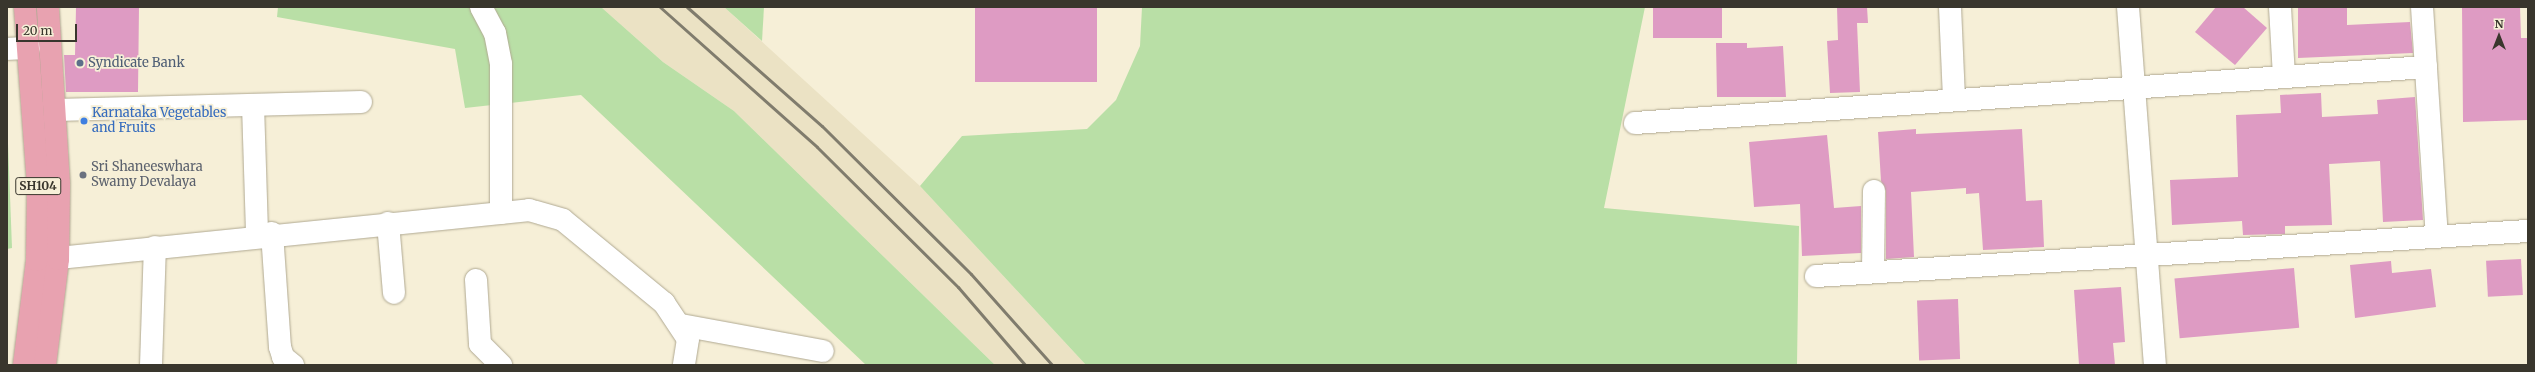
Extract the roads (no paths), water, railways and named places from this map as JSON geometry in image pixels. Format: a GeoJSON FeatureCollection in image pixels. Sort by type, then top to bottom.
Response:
{"type":"FeatureCollection","features":[{"type":"Feature","properties":{"kind":"main road","name":"SH104"},"geometry":{"type":"LineString","coordinates":[[24,365],[47,259],[37,163],[25,7]]}},
{"type":"Feature","properties":{"kind":"main road","name":"SH104"},"geometry":{"type":"LineString","coordinates":[[45,365],[47,259],[57,110],[48,7]]}},
{"type":"Feature","properties":{"kind":"street"},"geometry":{"type":"LineString","coordinates":[[481,7],[495,33],[501,64],[501,213]]}},
{"type":"Feature","properties":{"kind":"street"},"geometry":{"type":"LineString","coordinates":[[1950,7],[1954,99]]}},
{"type":"Feature","properties":{"kind":"street"},"geometry":{"type":"LineString","coordinates":[[2128,7],[2148,254],[2155,365]]}},
{"type":"Feature","properties":{"kind":"street"},"geometry":{"type":"LineString","coordinates":[[2280,7],[2284,76]]}},
{"type":"Feature","properties":{"kind":"street"},"geometry":{"type":"LineString","coordinates":[[2422,7],[2437,236]]}},
{"type":"Feature","properties":{"kind":"street"},"geometry":{"type":"LineString","coordinates":[[7,49],[29,48]]}},
{"type":"Feature","properties":{"kind":"street"},"geometry":{"type":"LineString","coordinates":[[1635,123],[2134,86],[2426,67]]}},
{"type":"Feature","properties":{"kind":"street"},"geometry":{"type":"LineString","coordinates":[[57,110],[361,102]]}},
{"type":"Feature","properties":{"kind":"street"},"geometry":{"type":"LineString","coordinates":[[253,105],[264,234],[280,347],[283,357],[293,365]]}},
{"type":"Feature","properties":{"kind":"street"},"geometry":{"type":"LineString","coordinates":[[1873,272],[1874,190]]}},
{"type":"Feature","properties":{"kind":"street"},"geometry":{"type":"LineString","coordinates":[[47,259],[264,234],[529,210],[563,220],[664,303],[681,325],[688,339],[684,365]]}},
{"type":"Feature","properties":{"kind":"street"},"geometry":{"type":"LineString","coordinates":[[388,223],[394,293]]}},
{"type":"Feature","properties":{"kind":"street"},"geometry":{"type":"LineString","coordinates":[[1816,276],[2528,231]]}},
{"type":"Feature","properties":{"kind":"street"},"geometry":{"type":"LineString","coordinates":[[151,365],[155,247]]}},
{"type":"Feature","properties":{"kind":"street"},"geometry":{"type":"LineString","coordinates":[[476,280],[480,344],[501,365]]}},
{"type":"Feature","properties":{"kind":"street"},"geometry":{"type":"LineString","coordinates":[[681,325],[823,351]]}},
{"type":"Feature","properties":{"kind":"railway"},"geometry":{"type":"LineString","coordinates":[[660,7],[817,147],[958,287],[1025,365]]}},
{"type":"Feature","properties":{"kind":"railway"},"geometry":{"type":"LineString","coordinates":[[687,7],[822,126],[971,274],[1052,365]]}},
{"type":"Feature","properties":{"kind":"place","name":"Syndicate Bank"},"geometry":{"type":"Point","coordinates":[80,63]}},
{"type":"Feature","properties":{"kind":"place","name":"Karnataka Vegetables and Fruits"},"geometry":{"type":"Point","coordinates":[84,121]}},
{"type":"Feature","properties":{"kind":"place","name":"Sri Shaneeswhara Swamy Devalaya"},"geometry":{"type":"Point","coordinates":[83,175]}}]}
